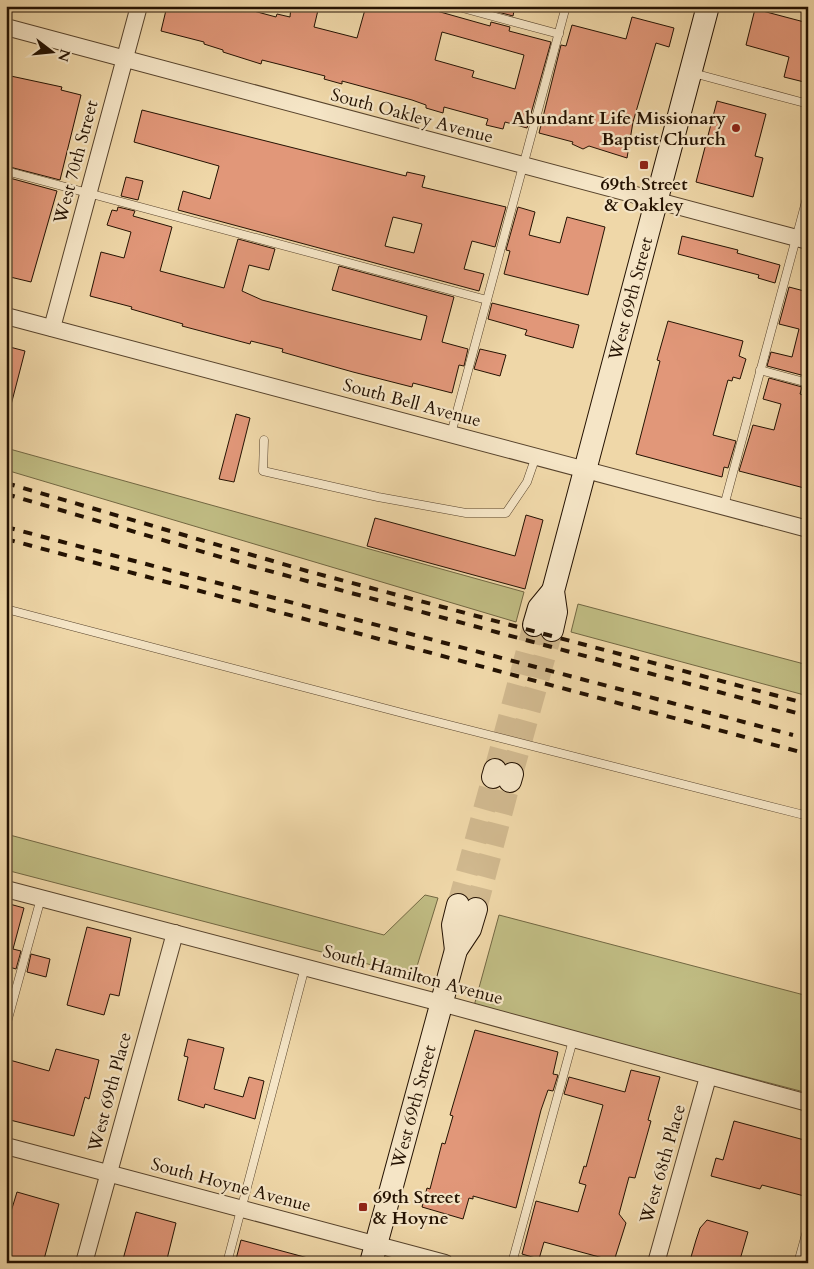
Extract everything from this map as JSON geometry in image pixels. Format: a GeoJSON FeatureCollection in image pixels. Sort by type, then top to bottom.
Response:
{"type":"FeatureCollection","features":[{"type":"Feature","properties":{"kind":"street","name":"West 70th Street"},"geometry":{"type":"LineString","coordinates":[[52,328],[139,6]]}},
{"type":"Feature","properties":{"kind":"street","name":"West 69th Street"},"geometry":{"type":"LineString","coordinates":[[543,627],[539,608],[553,592],[708,6]]}},
{"type":"Feature","properties":{"kind":"street","name":"South Oakley Avenue"},"geometry":{"type":"LineString","coordinates":[[6,27],[523,167],[802,239]]}},
{"type":"Feature","properties":{"kind":"street","name":"South Bell Avenue"},"geometry":{"type":"LineString","coordinates":[[6,316],[808,528]]}},
{"type":"Feature","properties":{"kind":"street","name":"South Hamilton Avenue"},"geometry":{"type":"LineString","coordinates":[[6,889],[441,1003],[808,1103]]}},
{"type":"Feature","properties":{"kind":"street","name":"West 69th Street"},"geometry":{"type":"LineString","coordinates":[[374,1253],[456,950],[453,925],[467,907]]}},
{"type":"Feature","properties":{"kind":"street","name":"West 69th Place"},"geometry":{"type":"LineString","coordinates":[[84,1263],[175,933]]}},
{"type":"Feature","properties":{"kind":"street","name":"West 68th Place"},"geometry":{"type":"LineString","coordinates":[[656,1263],[708,1077]]}},
{"type":"Feature","properties":{"kind":"street","name":"South Hoyne Avenue"},"geometry":{"type":"LineString","coordinates":[[6,1146],[242,1208],[374,1253],[445,1263]]}},
{"type":"Feature","properties":{"kind":"lane"},"geometry":{"type":"LineString","coordinates":[[455,6],[559,34]]}},
{"type":"Feature","properties":{"kind":"lane"},"geometry":{"type":"LineString","coordinates":[[451,434],[566,6]]}},
{"type":"Feature","properties":{"kind":"lane"},"geometry":{"type":"LineString","coordinates":[[691,73],[801,102]]}},
{"type":"Feature","properties":{"kind":"lane"},"geometry":{"type":"LineString","coordinates":[[6,171],[487,300]]}},
{"type":"Feature","properties":{"kind":"lane"},"geometry":{"type":"LineString","coordinates":[[724,506],[760,370],[802,239],[808,194]]}},
{"type":"Feature","properties":{"kind":"lane"},"geometry":{"type":"LineString","coordinates":[[760,370],[808,383]]}},
{"type":"Feature","properties":{"kind":"lane"},"geometry":{"type":"LineString","coordinates":[[264,440],[263,472],[466,514],[506,513],[528,482],[536,456]]}},
{"type":"Feature","properties":{"kind":"lane"},"geometry":{"type":"LineString","coordinates":[[6,609],[410,715],[808,816]]}},
{"type":"Feature","properties":{"kind":"lane"},"geometry":{"type":"LineString","coordinates":[[6,1026],[41,898]]}},
{"type":"Feature","properties":{"kind":"lane"},"geometry":{"type":"LineString","coordinates":[[227,1263],[305,967]]}},
{"type":"Feature","properties":{"kind":"lane"},"geometry":{"type":"LineString","coordinates":[[512,1263],[573,1040]]}},
{"type":"Feature","properties":{"kind":"lane"},"geometry":{"type":"LineString","coordinates":[[798,1263],[808,1227]]}},
{"type":"Feature","properties":{"kind":"shaded area"},"geometry":{"type":"Polygon","coordinates":[[[6,448],[524,592],[516,622],[6,470],[6,448]]]}},
{"type":"Feature","properties":{"kind":"shaded area"},"geometry":{"type":"Polygon","coordinates":[[[578,604],[808,665],[808,696],[571,632],[578,604]]]}},
{"type":"Feature","properties":{"kind":"shaded area"},"geometry":{"type":"Polygon","coordinates":[[[6,834],[384,935],[425,895],[438,898],[414,976],[6,870],[6,834]]]}},
{"type":"Feature","properties":{"kind":"shaded area"},"geometry":{"type":"Polygon","coordinates":[[[499,915],[808,996],[808,1093],[474,1006],[499,915]]]}},
{"type":"Feature","properties":{"kind":"building"},"geometry":{"type":"Polygon","coordinates":[[[167,6],[235,6],[276,17],[277,14],[290,17],[291,6],[319,6],[314,27],[357,38],[366,6],[419,6],[490,26],[491,22],[510,27],[509,31],[551,42],[527,128],[505,122],[503,129],[486,125],[488,119],[444,107],[443,113],[426,108],[426,105],[412,100],[342,81],[342,84],[324,79],[325,76],[262,60],[261,64],[223,52],[223,50],[204,44],[204,42],[161,31],[167,6]],[[442,32],[435,60],[474,71],[472,77],[515,89],[524,55],[442,32]]]}},
{"type":"Feature","properties":{"kind":"building"},"geometry":{"type":"Polygon","coordinates":[[[496,6],[515,6],[513,16],[494,11],[496,6]]]}},
{"type":"Feature","properties":{"kind":"building"},"geometry":{"type":"Polygon","coordinates":[[[755,9],[808,23],[808,83],[784,77],[789,57],[746,45],[755,9]]]}},
{"type":"Feature","properties":{"kind":"building"},"geometry":{"type":"Polygon","coordinates":[[[632,17],[674,28],[669,47],[656,43],[633,122],[627,158],[589,146],[583,149],[572,144],[573,142],[539,133],[561,45],[566,46],[572,25],[626,39],[632,17]]]}},
{"type":"Feature","properties":{"kind":"building"},"geometry":{"type":"Polygon","coordinates":[[[6,75],[62,87],[61,90],[81,95],[60,180],[6,166],[6,75]]]}},
{"type":"Feature","properties":{"kind":"building"},"geometry":{"type":"Polygon","coordinates":[[[717,101],[766,114],[755,156],[763,158],[753,197],[696,182],[717,101]]]}},
{"type":"Feature","properties":{"kind":"building"},"geometry":{"type":"Polygon","coordinates":[[[142,110],[406,176],[407,172],[425,176],[422,187],[506,207],[495,247],[472,241],[464,269],[484,274],[479,291],[178,210],[183,191],[210,199],[219,166],[134,142],[142,110]],[[393,217],[385,246],[414,253],[422,224],[393,217]]]}},
{"type":"Feature","properties":{"kind":"building"},"geometry":{"type":"Polygon","coordinates":[[[6,177],[57,191],[31,282],[6,276],[6,177]]]}},
{"type":"Feature","properties":{"kind":"building"},"geometry":{"type":"Polygon","coordinates":[[[126,177],[143,181],[138,200],[121,196],[126,177]]]}},
{"type":"Feature","properties":{"kind":"building"},"geometry":{"type":"Polygon","coordinates":[[[118,207],[135,211],[133,216],[172,227],[160,271],[224,288],[238,239],[275,249],[269,270],[249,265],[242,291],[262,300],[421,340],[427,316],[332,290],[339,266],[454,297],[442,342],[468,349],[464,366],[459,365],[452,393],[413,383],[412,387],[353,372],[282,352],[283,349],[251,341],[250,344],[182,326],[183,324],[131,309],[132,307],[90,296],[101,252],[124,258],[131,232],[107,225],[112,210],[117,211],[118,207]]]}},
{"type":"Feature","properties":{"kind":"building"},"geometry":{"type":"Polygon","coordinates":[[[518,207],[535,212],[529,235],[560,243],[567,217],[605,227],[588,295],[504,274],[510,251],[506,250],[518,207]]]}},
{"type":"Feature","properties":{"kind":"building"},"geometry":{"type":"Polygon","coordinates":[[[682,236],[738,250],[737,253],[780,265],[775,283],[758,278],[759,275],[678,254],[682,236]]]}},
{"type":"Feature","properties":{"kind":"building"},"geometry":{"type":"Polygon","coordinates":[[[789,287],[808,292],[808,366],[805,376],[767,366],[771,352],[792,357],[799,329],[779,324],[789,287]]]}},
{"type":"Feature","properties":{"kind":"building"},"geometry":{"type":"Polygon","coordinates":[[[492,303],[579,325],[573,348],[525,335],[527,330],[488,319],[492,303]]]}},
{"type":"Feature","properties":{"kind":"building"},"geometry":{"type":"Polygon","coordinates":[[[668,321],[743,341],[739,356],[746,359],[740,379],[733,377],[732,381],[728,380],[713,435],[736,441],[728,468],[724,467],[722,477],[636,454],[660,361],[657,360],[668,321]]]}},
{"type":"Feature","properties":{"kind":"building"},"geometry":{"type":"Polygon","coordinates":[[[6,346],[25,351],[11,405],[6,404],[6,346]]]}},
{"type":"Feature","properties":{"kind":"building"},"geometry":{"type":"Polygon","coordinates":[[[480,349],[506,355],[500,376],[474,369],[480,349]]]}},
{"type":"Feature","properties":{"kind":"building"},"geometry":{"type":"Polygon","coordinates":[[[769,378],[802,387],[800,394],[808,397],[808,489],[739,471],[753,425],[774,430],[781,404],[763,399],[769,378]]]}},
{"type":"Feature","properties":{"kind":"building"},"geometry":{"type":"Polygon","coordinates":[[[236,414],[250,418],[234,482],[219,479],[236,414]]]}},
{"type":"Feature","properties":{"kind":"building"},"geometry":{"type":"Polygon","coordinates":[[[526,515],[543,520],[525,589],[367,546],[375,518],[515,556],[526,515]]]}},
{"type":"Feature","properties":{"kind":"building"},"geometry":{"type":"Polygon","coordinates":[[[6,903],[24,908],[13,949],[21,951],[16,969],[6,966],[6,903]]]}},
{"type":"Feature","properties":{"kind":"building"},"geometry":{"type":"Polygon","coordinates":[[[87,927],[131,938],[119,996],[110,994],[104,1015],[67,1005],[87,927]]]}},
{"type":"Feature","properties":{"kind":"building"},"geometry":{"type":"Polygon","coordinates":[[[31,954],[50,959],[46,977],[27,972],[31,954]]]}},
{"type":"Feature","properties":{"kind":"building"},"geometry":{"type":"Polygon","coordinates":[[[475,1030],[558,1052],[553,1074],[558,1075],[553,1091],[548,1090],[541,1110],[516,1208],[473,1196],[473,1199],[469,1198],[463,1219],[422,1207],[427,1188],[430,1189],[442,1143],[445,1144],[453,1116],[450,1115],[475,1030]]]}},
{"type":"Feature","properties":{"kind":"building"},"geometry":{"type":"Polygon","coordinates":[[[188,1039],[224,1048],[214,1089],[243,1097],[249,1077],[264,1081],[255,1119],[205,1104],[204,1108],[178,1100],[188,1057],[184,1056],[188,1039]]]}},
{"type":"Feature","properties":{"kind":"building"},"geometry":{"type":"Polygon","coordinates":[[[56,1049],[99,1060],[89,1099],[85,1097],[74,1136],[6,1119],[6,1059],[49,1071],[56,1049]]]}},
{"type":"Feature","properties":{"kind":"building"},"geometry":{"type":"Polygon","coordinates":[[[631,1070],[660,1077],[648,1120],[651,1121],[635,1178],[629,1177],[619,1214],[626,1223],[614,1261],[544,1242],[539,1259],[522,1254],[536,1201],[578,1212],[586,1185],[579,1183],[584,1166],[586,1167],[603,1105],[564,1094],[569,1077],[625,1092],[631,1070]]]}},
{"type":"Feature","properties":{"kind":"building"},"geometry":{"type":"Polygon","coordinates":[[[734,1121],[808,1141],[808,1197],[762,1185],[760,1189],[711,1176],[716,1158],[723,1160],[734,1121]]]}},
{"type":"Feature","properties":{"kind":"building"},"geometry":{"type":"Polygon","coordinates":[[[17,1192],[59,1204],[43,1263],[16,1263],[6,1260],[6,1228],[17,1192]]]}},
{"type":"Feature","properties":{"kind":"building"},"geometry":{"type":"Polygon","coordinates":[[[136,1212],[176,1223],[166,1263],[122,1263],[136,1212]]]}},
{"type":"Feature","properties":{"kind":"building"},"geometry":{"type":"Polygon","coordinates":[[[707,1220],[748,1232],[739,1263],[695,1263],[696,1259],[691,1257],[700,1228],[707,1220]]]}},
{"type":"Feature","properties":{"kind":"building"},"geometry":{"type":"Polygon","coordinates":[[[241,1240],[308,1258],[307,1263],[235,1263],[241,1240]]]}},
{"type":"Feature","properties":{"kind":"tunnel"},"geometry":{"type":"LineString","coordinates":[[495,770],[534,625]]}},
{"type":"Feature","properties":{"kind":"tunnel"},"geometry":{"type":"LineString","coordinates":[[512,774],[552,630]]}},
{"type":"Feature","properties":{"kind":"tunnel"},"geometry":{"type":"LineString","coordinates":[[458,905],[493,777]]}},
{"type":"Feature","properties":{"kind":"tunnel"},"geometry":{"type":"LineString","coordinates":[[476,909],[510,781]]}},
{"type":"Feature","properties":{"kind":"railway"},"geometry":{"type":"LineString","coordinates":[[6,483],[307,571],[808,704]]}},
{"type":"Feature","properties":{"kind":"railway"},"geometry":{"type":"LineString","coordinates":[[6,494],[251,566],[808,716]]}},
{"type":"Feature","properties":{"kind":"railway"},"geometry":{"type":"LineString","coordinates":[[6,527],[793,735]]}},
{"type":"Feature","properties":{"kind":"railway"},"geometry":{"type":"LineString","coordinates":[[6,539],[808,754]]}},
{"type":"Feature","properties":{"kind":"place","name":"Abundant Life Missionary Baptist Church"},"geometry":{"type":"Point","coordinates":[736,128]}},
{"type":"Feature","properties":{"kind":"place","name":"69th Street & Oakley"},"geometry":{"type":"Point","coordinates":[644,165]}},
{"type":"Feature","properties":{"kind":"place","name":"69th Street & Hoyne"},"geometry":{"type":"Point","coordinates":[363,1207]}}]}
